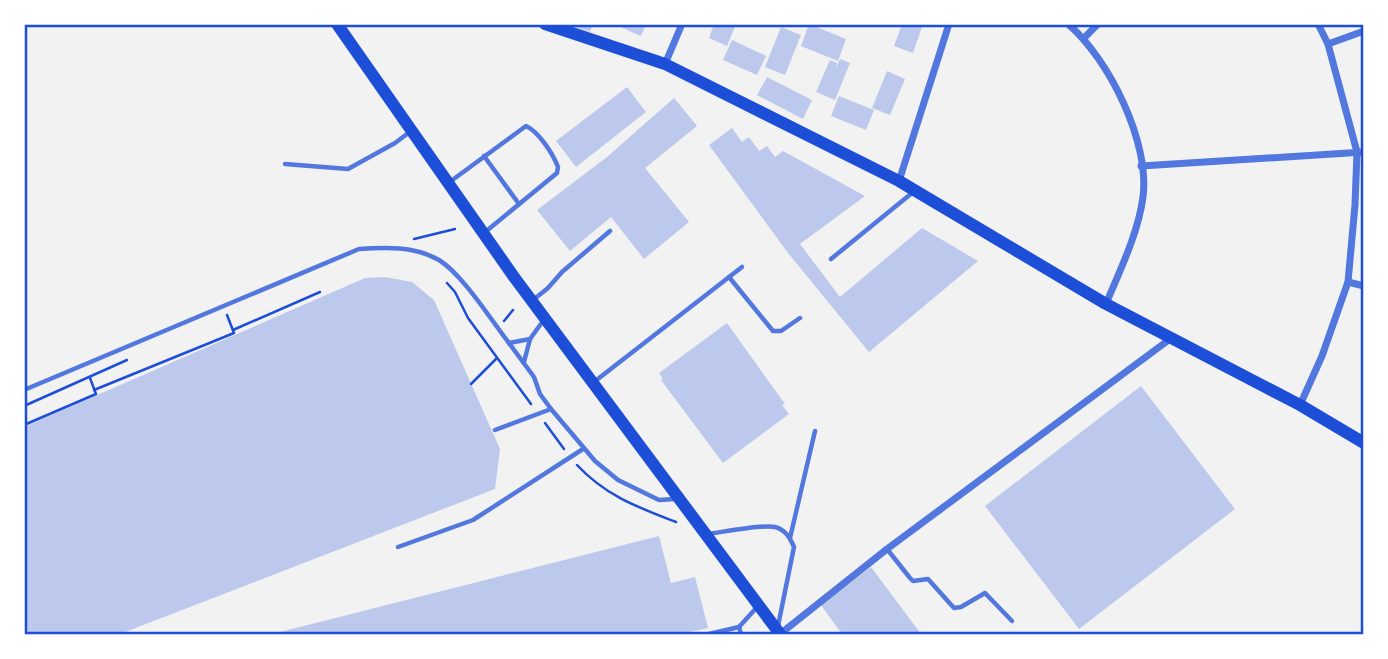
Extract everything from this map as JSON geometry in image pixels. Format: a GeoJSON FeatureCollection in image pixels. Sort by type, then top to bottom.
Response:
{"type":"FeatureCollection","features":[{"type":"Feature","properties":{"kind":"main road"},"geometry":{"type":"LineString","coordinates":[[337,24],[483,234],[779,633]]}},
{"type":"Feature","properties":{"kind":"main road"},"geometry":{"type":"LineString","coordinates":[[545,24],[665,64],[899,181],[1106,304],[1300,405],[1363,443]]}},
{"type":"Feature","properties":{"kind":"street"},"geometry":{"type":"LineString","coordinates":[[665,64],[682,24]]}},
{"type":"Feature","properties":{"kind":"street"},"geometry":{"type":"LineString","coordinates":[[899,181],[949,24]]}},
{"type":"Feature","properties":{"kind":"street"},"geometry":{"type":"LineString","coordinates":[[1068,24],[1084,38],[1101,62],[1134,133],[1142,166],[1143,197],[1128,253],[1106,304]]}},
{"type":"Feature","properties":{"kind":"street"},"geometry":{"type":"LineString","coordinates":[[1084,38],[1098,24]]}},
{"type":"Feature","properties":{"kind":"street"},"geometry":{"type":"LineString","coordinates":[[1300,405],[1322,356],[1348,282],[1360,152],[1328,44],[1318,24]]}},
{"type":"Feature","properties":{"kind":"street"},"geometry":{"type":"LineString","coordinates":[[1328,44],[1363,31]]}},
{"type":"Feature","properties":{"kind":"street"},"geometry":{"type":"LineString","coordinates":[[1142,166],[1360,152]]}},
{"type":"Feature","properties":{"kind":"street"},"geometry":{"type":"LineString","coordinates":[[1348,282],[1363,286]]}},
{"type":"Feature","properties":{"kind":"street"},"geometry":{"type":"LineString","coordinates":[[779,633],[887,549],[1170,339]]}},
{"type":"Feature","properties":{"kind":"lane"},"geometry":{"type":"LineString","coordinates":[[448,183],[526,126],[555,159],[558,167],[556,173],[483,234]]}},
{"type":"Feature","properties":{"kind":"lane"},"geometry":{"type":"LineString","coordinates":[[285,164],[348,169],[411,131]]}},
{"type":"Feature","properties":{"kind":"lane"},"geometry":{"type":"LineString","coordinates":[[484,156],[519,204]]}},
{"type":"Feature","properties":{"kind":"lane"},"geometry":{"type":"LineString","coordinates":[[831,259],[916,191]]}},
{"type":"Feature","properties":{"kind":"lane"},"geometry":{"type":"LineString","coordinates":[[532,301],[610,231]]}},
{"type":"Feature","properties":{"kind":"lane"},"geometry":{"type":"LineString","coordinates":[[24,390],[359,249],[396,248],[438,260],[460,280],[524,363],[534,377],[540,394],[583,449],[618,480],[659,500],[679,499]]}},
{"type":"Feature","properties":{"kind":"lane"},"geometry":{"type":"LineString","coordinates":[[593,383],[742,267]]}},
{"type":"Feature","properties":{"kind":"lane"},"geometry":{"type":"LineString","coordinates":[[729,277],[773,331],[781,331],[800,318]]}},
{"type":"Feature","properties":{"kind":"lane"},"geometry":{"type":"LineString","coordinates":[[524,363],[530,339],[545,319]]}},
{"type":"Feature","properties":{"kind":"lane"},"geometry":{"type":"LineString","coordinates":[[509,343],[530,339]]}},
{"type":"Feature","properties":{"kind":"lane"},"geometry":{"type":"LineString","coordinates":[[495,430],[551,409]]}},
{"type":"Feature","properties":{"kind":"lane"},"geometry":{"type":"LineString","coordinates":[[790,538],[815,431]]}},
{"type":"Feature","properties":{"kind":"lane"},"geometry":{"type":"LineString","coordinates":[[398,547],[472,520],[583,449]]}},
{"type":"Feature","properties":{"kind":"lane"},"geometry":{"type":"LineString","coordinates":[[706,534],[773,527],[790,538],[794,547],[779,633]]}},
{"type":"Feature","properties":{"kind":"lane"},"geometry":{"type":"LineString","coordinates":[[887,549],[913,581],[928,579],[954,608],[961,607],[985,593],[1012,621]]}},
{"type":"Feature","properties":{"kind":"lane"},"geometry":{"type":"LineString","coordinates":[[709,635],[739,627],[759,606]]}},
{"type":"Feature","properties":{"kind":"lane"},"geometry":{"type":"LineString","coordinates":[[739,627],[741,635]]}},
{"type":"Feature","properties":{"kind":"path"},"geometry":{"type":"LineString","coordinates":[[396,248],[397,243],[455,229]]}},
{"type":"Feature","properties":{"kind":"path"},"geometry":{"type":"LineString","coordinates":[[440,275],[455,292],[468,318],[569,457],[596,484],[621,500],[676,522]]}},
{"type":"Feature","properties":{"kind":"path"},"geometry":{"type":"LineString","coordinates":[[233,330],[320,292]]}},
{"type":"Feature","properties":{"kind":"path"},"geometry":{"type":"LineString","coordinates":[[94,390],[234,333],[227,315]]}},
{"type":"Feature","properties":{"kind":"path"},"geometry":{"type":"LineString","coordinates":[[471,384],[497,358]]}},
{"type":"Feature","properties":{"kind":"path"},"geometry":{"type":"LineString","coordinates":[[24,425],[96,394],[89,377]]}},
{"type":"Feature","properties":{"kind":"building"},"geometry":{"type":"Polygon","coordinates":[[[568,24],[593,24],[590,32],[568,24]]]}},
{"type":"Feature","properties":{"kind":"building"},"geometry":{"type":"Polygon","coordinates":[[[613,24],[646,24],[641,36],[613,24]]]}},
{"type":"Feature","properties":{"kind":"building"},"geometry":{"type":"Polygon","coordinates":[[[714,24],[736,24],[727,46],[709,38],[714,24]]]}},
{"type":"Feature","properties":{"kind":"building"},"geometry":{"type":"Polygon","coordinates":[[[809,24],[846,39],[838,61],[801,46],[809,24]]]}},
{"type":"Feature","properties":{"kind":"building"},"geometry":{"type":"Polygon","coordinates":[[[902,24],[923,24],[913,53],[894,46],[902,24]]]}},
{"type":"Feature","properties":{"kind":"building"},"geometry":{"type":"Polygon","coordinates":[[[781,27],[801,35],[785,75],[765,67],[781,27]]]}},
{"type":"Feature","properties":{"kind":"building"},"geometry":{"type":"Polygon","coordinates":[[[732,40],[766,56],[757,75],[723,60],[732,40]]]}},
{"type":"Feature","properties":{"kind":"building"},"geometry":{"type":"Polygon","coordinates":[[[840,59],[850,63],[835,100],[816,92],[830,60],[837,63],[836,68],[840,59]]]}},
{"type":"Feature","properties":{"kind":"building"},"geometry":{"type":"Polygon","coordinates":[[[887,71],[905,79],[890,115],[872,108],[887,71]]]}},
{"type":"Feature","properties":{"kind":"building"},"geometry":{"type":"Polygon","coordinates":[[[767,77],[812,100],[803,119],[757,95],[767,77]]]}},
{"type":"Feature","properties":{"kind":"building"},"geometry":{"type":"Polygon","coordinates":[[[627,87],[646,112],[576,167],[556,141],[627,87]]]}},
{"type":"Feature","properties":{"kind":"building"},"geometry":{"type":"Polygon","coordinates":[[[839,96],[874,110],[866,130],[831,116],[839,96]]]}},
{"type":"Feature","properties":{"kind":"building"},"geometry":{"type":"Polygon","coordinates":[[[674,98],[697,126],[645,168],[689,222],[644,259],[611,217],[570,251],[537,210],[607,157],[674,98]]]}},
{"type":"Feature","properties":{"kind":"building"},"geometry":{"type":"Polygon","coordinates":[[[732,128],[742,142],[749,137],[759,151],[767,146],[775,157],[783,151],[865,196],[800,244],[840,297],[922,228],[978,261],[869,352],[788,253],[709,145],[732,128]]]}},
{"type":"Feature","properties":{"kind":"building"},"geometry":{"type":"Polygon","coordinates":[[[385,277],[412,282],[434,300],[500,449],[495,489],[120,634],[24,634],[24,427],[365,278],[385,277]]]}},
{"type":"Feature","properties":{"kind":"building"},"geometry":{"type":"Polygon","coordinates":[[[727,323],[785,404],[782,405],[789,414],[723,463],[661,380],[663,379],[659,373],[727,323]]]}},
{"type":"Feature","properties":{"kind":"building"},"geometry":{"type":"Polygon","coordinates":[[[1141,386],[1235,509],[1079,629],[985,506],[1141,386]]]}},
{"type":"Feature","properties":{"kind":"building"},"geometry":{"type":"Polygon","coordinates":[[[659,536],[671,583],[695,577],[708,628],[680,634],[272,634],[659,536]]]}},
{"type":"Feature","properties":{"kind":"building"},"geometry":{"type":"Polygon","coordinates":[[[871,567],[921,634],[842,634],[821,605],[871,567]]]}}]}
